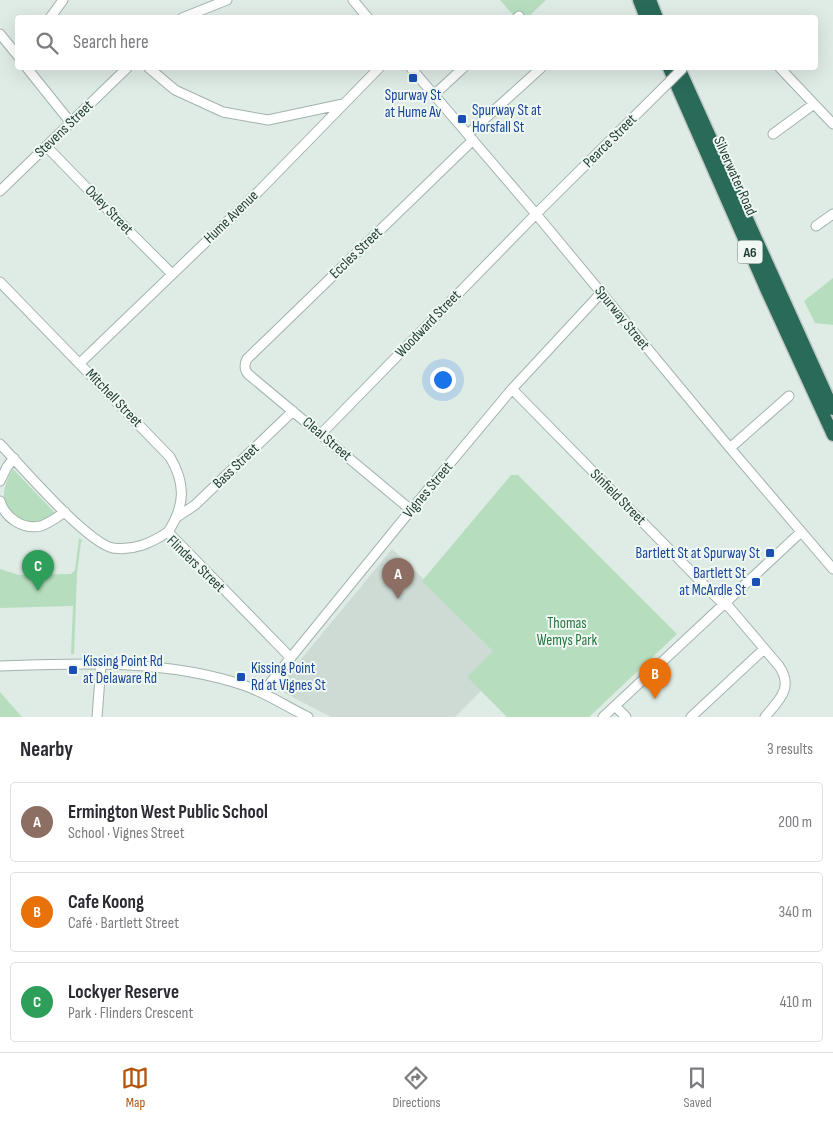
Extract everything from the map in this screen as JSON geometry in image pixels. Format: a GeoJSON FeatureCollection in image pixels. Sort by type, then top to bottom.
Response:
{"type":"FeatureCollection","features":[{"type":"Feature","properties":{"kind":"highway"},"geometry":{"type":"LineString","coordinates":[[639,0],[645,15]]}},
{"type":"Feature","properties":{"kind":"highway"},"geometry":{"type":"LineString","coordinates":[[650,0],[656,15]]}},
{"type":"Feature","properties":{"kind":"highway","name":"Silverwater Road"},"geometry":{"type":"LineString","coordinates":[[670,70],[767,291],[833,435]]}},
{"type":"Feature","properties":{"kind":"highway","name":"Silverwater Road"},"geometry":{"type":"LineString","coordinates":[[680,70],[833,409]]}},
{"type":"Feature","properties":{"kind":"street"},"geometry":{"type":"LineString","coordinates":[[52,15],[63,0]]}},
{"type":"Feature","properties":{"kind":"street"},"geometry":{"type":"LineString","coordinates":[[188,15],[216,2],[228,0]]}},
{"type":"Feature","properties":{"kind":"street"},"geometry":{"type":"LineString","coordinates":[[353,0],[366,15]]}},
{"type":"Feature","properties":{"kind":"street"},"geometry":{"type":"LineString","coordinates":[[0,34],[15,52]]}},
{"type":"Feature","properties":{"kind":"street"},"geometry":{"type":"LineString","coordinates":[[29,70],[71,122]]}},
{"type":"Feature","properties":{"kind":"street","name":"Stevens Street"},"geometry":{"type":"LineString","coordinates":[[0,191],[125,70]]}},
{"type":"Feature","properties":{"kind":"street"},"geometry":{"type":"LineString","coordinates":[[152,70],[175,90],[224,112],[268,120],[344,103]]}},
{"type":"Feature","properties":{"kind":"street","name":"Hume Avenue"},"geometry":{"type":"LineString","coordinates":[[80,363],[259,191],[377,70]]}},
{"type":"Feature","properties":{"kind":"street","name":"Spurway Street"},"geometry":{"type":"LineString","coordinates":[[413,70],[536,214],[833,569]]}},
{"type":"Feature","properties":{"kind":"street"},"geometry":{"type":"LineString","coordinates":[[434,94],[461,70]]}},
{"type":"Feature","properties":{"kind":"street","name":"Eccles Street"},"geometry":{"type":"LineString","coordinates":[[244,368],[247,359],[539,70]]}},
{"type":"Feature","properties":{"kind":"street","name":"Pearce Street"},"geometry":{"type":"LineString","coordinates":[[536,214],[681,70]]}},
{"type":"Feature","properties":{"kind":"street"},"geometry":{"type":"LineString","coordinates":[[782,70],[833,124]]}},
{"type":"Feature","properties":{"kind":"street"},"geometry":{"type":"LineString","coordinates":[[773,134],[814,104]]}},
{"type":"Feature","properties":{"kind":"street","name":"Oxley Street"},"geometry":{"type":"LineString","coordinates":[[46,146],[172,274]]}},
{"type":"Feature","properties":{"kind":"street","name":"Woodward Street"},"geometry":{"type":"LineString","coordinates":[[321,434],[536,214]]}},
{"type":"Feature","properties":{"kind":"street"},"geometry":{"type":"LineString","coordinates":[[816,226],[833,214]]}},
{"type":"Feature","properties":{"kind":"street","name":"Mitchell Street"},"geometry":{"type":"LineString","coordinates":[[0,282],[170,457],[176,466],[181,483],[182,496],[177,517],[168,532]]}},
{"type":"Feature","properties":{"kind":"street","name":"Vignes Street"},"geometry":{"type":"LineString","coordinates":[[262,693],[512,389],[601,293]]}},
{"type":"Feature","properties":{"kind":"street","name":"Cleal Street"},"geometry":{"type":"LineString","coordinates":[[244,368],[248,374],[411,510]]}},
{"type":"Feature","properties":{"kind":"street","name":"Sinfield Street"},"geometry":{"type":"LineString","coordinates":[[512,389],[729,607],[785,675],[786,684],[783,693],[765,717]]}},
{"type":"Feature","properties":{"kind":"street"},"geometry":{"type":"LineString","coordinates":[[730,448],[789,396]]}},
{"type":"Feature","properties":{"kind":"street","name":"Bass Street"},"geometry":{"type":"LineString","coordinates":[[177,517],[196,505],[293,411]]}},
{"type":"Feature","properties":{"kind":"street","name":"Flinders Street"},"geometry":{"type":"LineString","coordinates":[[0,444],[65,512],[91,536],[103,544],[112,547],[137,547],[155,540],[168,532],[290,658]]}},
{"type":"Feature","properties":{"kind":"street"},"geometry":{"type":"LineString","coordinates":[[0,481],[7,466],[14,458]]}},
{"type":"Feature","properties":{"kind":"street"},"geometry":{"type":"LineString","coordinates":[[0,501],[7,515],[17,522],[28,526],[43,525],[65,512]]}},
{"type":"Feature","properties":{"kind":"street"},"geometry":{"type":"LineString","coordinates":[[603,717],[801,532]]}},
{"type":"Feature","properties":{"kind":"street"},"geometry":{"type":"LineString","coordinates":[[691,717],[764,649]]}},
{"type":"Feature","properties":{"kind":"street"},"geometry":{"type":"LineString","coordinates":[[97,717],[102,665]]}},
{"type":"Feature","properties":{"kind":"street"},"geometry":{"type":"LineString","coordinates":[[0,666],[102,665],[189,670],[227,680],[262,693],[308,717]]}},
{"type":"Feature","properties":{"kind":"street"},"geometry":{"type":"LineString","coordinates":[[615,706],[626,717]]}},
{"type":"Feature","properties":{"kind":"shaded area"},"geometry":{"type":"Polygon","coordinates":[[[392,549],[497,649],[481,691],[455,717],[331,717],[281,691],[279,686],[392,549]]]}},
{"type":"Feature","properties":{"kind":"green space"},"geometry":{"type":"Polygon","coordinates":[[[500,0],[546,0],[530,15],[513,15],[500,0]]]}},
{"type":"Feature","properties":{"kind":"green space"},"geometry":{"type":"Polygon","coordinates":[[[833,278],[833,325],[815,323],[804,301],[833,278]]]}},
{"type":"Feature","properties":{"kind":"green space"},"geometry":{"type":"Polygon","coordinates":[[[13,469],[56,514],[41,522],[29,523],[18,519],[9,511],[4,501],[4,492],[13,469]]]}},
{"type":"Feature","properties":{"kind":"green space","name":"Thomas Wemys Park"},"geometry":{"type":"Polygon","coordinates":[[[511,475],[518,475],[677,634],[589,717],[507,717],[467,677],[493,651],[422,581],[511,475]]]}},
{"type":"Feature","properties":{"kind":"green space"},"geometry":{"type":"Polygon","coordinates":[[[79,538],[83,541],[81,542],[77,574],[74,654],[71,654],[73,606],[0,608],[0,569],[19,575],[71,574],[75,570],[79,538]]]}},
{"type":"Feature","properties":{"kind":"green space"},"geometry":{"type":"Polygon","coordinates":[[[0,692],[22,717],[0,717],[0,692]]]}},
{"type":"Feature","properties":{"kind":"place","name":"Spurway St at Hume Av"},"geometry":{"type":"Point","coordinates":[413,78]}},
{"type":"Feature","properties":{"kind":"place","name":"Spurway St at Horsfall St"},"geometry":{"type":"Point","coordinates":[462,119]}},
{"type":"Feature","properties":{"kind":"place","name":"Bartlett St at Spurway St"},"geometry":{"type":"Point","coordinates":[770,553]}},
{"type":"Feature","properties":{"kind":"place","name":"Bartlett St at McArdle St"},"geometry":{"type":"Point","coordinates":[756,582]}},
{"type":"Feature","properties":{"kind":"place","name":"Lockyer Reserve"},"geometry":{"type":"Point","coordinates":[38,591]}},
{"type":"Feature","properties":{"kind":"place","name":"Ermington West Public School"},"geometry":{"type":"Point","coordinates":[398,599]}},
{"type":"Feature","properties":{"kind":"place","name":"Kissing Point Rd at Delaware Rd"},"geometry":{"type":"Point","coordinates":[73,670]}},
{"type":"Feature","properties":{"kind":"place","name":"Kissing Point Rd at Vignes St"},"geometry":{"type":"Point","coordinates":[241,677]}},
{"type":"Feature","properties":{"kind":"place","name":"Cafe Koong"},"geometry":{"type":"Point","coordinates":[655,699]}}]}
